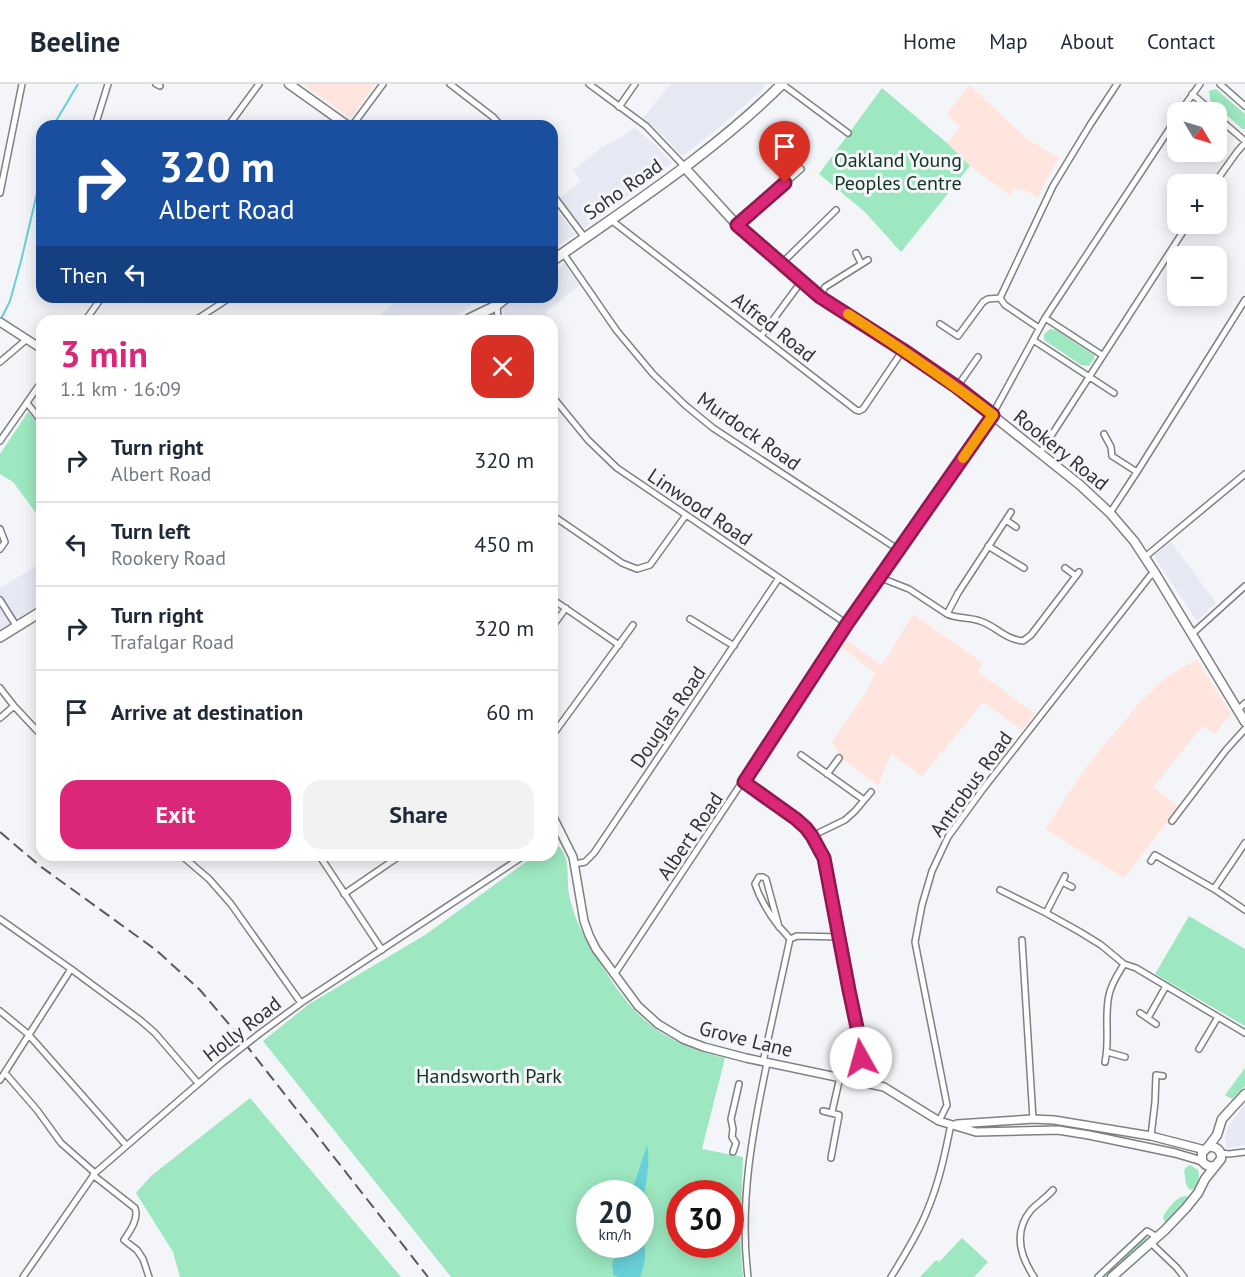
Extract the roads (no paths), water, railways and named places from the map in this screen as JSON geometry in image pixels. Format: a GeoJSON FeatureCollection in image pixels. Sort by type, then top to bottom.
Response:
{"type":"FeatureCollection","features":[{"type":"Feature","properties":{"kind":"highway","name":"Soho Road"},"geometry":{"type":"LineString","coordinates":[[558,257],[685,168],[728,134],[782,84]]}},
{"type":"Feature","properties":{"kind":"highway"},"geometry":{"type":"LineString","coordinates":[[476,315],[494,303]]}},
{"type":"Feature","properties":{"kind":"highway"},"geometry":{"type":"LineString","coordinates":[[0,637],[36,615]]}},
{"type":"Feature","properties":{"kind":"main road"},"geometry":{"type":"LineString","coordinates":[[289,84],[341,120]]}},
{"type":"Feature","properties":{"kind":"main road","name":"Rookery Road"},"geometry":{"type":"LineString","coordinates":[[685,168],[737,225],[801,282],[820,297],[957,387],[1080,485],[1110,513],[1134,541],[1155,573],[1245,722]]}},
{"type":"Feature","properties":{"kind":"main road"},"geometry":{"type":"LineString","coordinates":[[1205,1179],[1202,1156],[1216,1135],[1222,1119],[1245,1094]]}},
{"type":"Feature","properties":{"kind":"main road"},"geometry":{"type":"LineString","coordinates":[[1112,1277],[1154,1240],[1198,1193],[1223,1153],[1216,1135]]}},
{"type":"Feature","properties":{"kind":"main road"},"geometry":{"type":"LineString","coordinates":[[1207,1149],[1215,1148],[1223,1153]]}},
{"type":"Feature","properties":{"kind":"main road"},"geometry":{"type":"LineString","coordinates":[[1204,1163],[1209,1166],[1217,1164]]}},
{"type":"Feature","properties":{"kind":"street"},"geometry":{"type":"LineString","coordinates":[[0,193],[22,84]]}},
{"type":"Feature","properties":{"kind":"street"},"geometry":{"type":"LineString","coordinates":[[97,120],[108,84]]}},
{"type":"Feature","properties":{"kind":"street"},"geometry":{"type":"LineString","coordinates":[[232,120],[259,84]]}},
{"type":"Feature","properties":{"kind":"street"},"geometry":{"type":"LineString","coordinates":[[355,120],[382,84]]}},
{"type":"Feature","properties":{"kind":"street"},"geometry":{"type":"LineString","coordinates":[[450,84],[495,120]]}},
{"type":"Feature","properties":{"kind":"street"},"geometry":{"type":"LineString","coordinates":[[589,84],[646,126],[685,168]]}},
{"type":"Feature","properties":{"kind":"street"},"geometry":{"type":"LineString","coordinates":[[619,107],[635,84]]}},
{"type":"Feature","properties":{"kind":"street"},"geometry":{"type":"LineString","coordinates":[[782,84],[848,133]]}},
{"type":"Feature","properties":{"kind":"street"},"geometry":{"type":"LineString","coordinates":[[1000,298],[1053,186],[1117,84]]}},
{"type":"Feature","properties":{"kind":"street","name":"Albert Road"},"geometry":{"type":"LineString","coordinates":[[1187,102],[1200,84]]}},
{"type":"Feature","properties":{"kind":"street"},"geometry":{"type":"LineString","coordinates":[[1220,84],[1245,106]]}},
{"type":"Feature","properties":{"kind":"street"},"geometry":{"type":"LineString","coordinates":[[1192,94],[1201,102]]}},
{"type":"Feature","properties":{"kind":"street"},"geometry":{"type":"LineString","coordinates":[[1221,174],[1245,142],[1227,126]]}},
{"type":"Feature","properties":{"kind":"street","name":"Albert Road"},"geometry":{"type":"LineString","coordinates":[[614,975],[847,624],[993,415],[1046,318],[1167,132]]}},
{"type":"Feature","properties":{"kind":"street"},"geometry":{"type":"LineString","coordinates":[[737,225],[801,169]]}},
{"type":"Feature","properties":{"kind":"street"},"geometry":{"type":"LineString","coordinates":[[558,202],[585,238]]}},
{"type":"Feature","properties":{"kind":"street"},"geometry":{"type":"LineString","coordinates":[[781,264],[836,210]]}},
{"type":"Feature","properties":{"kind":"street","name":"Alfred Road"},"geometry":{"type":"LineString","coordinates":[[611,219],[856,410],[863,409],[903,350]]}},
{"type":"Feature","properties":{"kind":"street"},"geometry":{"type":"LineString","coordinates":[[1040,453],[1181,234]]}},
{"type":"Feature","properties":{"kind":"street"},"geometry":{"type":"LineString","coordinates":[[856,253],[861,263]]}},
{"type":"Feature","properties":{"kind":"street","name":"Murdock Road"},"geometry":{"type":"LineString","coordinates":[[563,254],[617,331],[653,374],[685,405],[713,428],[899,550]]}},
{"type":"Feature","properties":{"kind":"street"},"geometry":{"type":"LineString","coordinates":[[820,297],[825,287],[868,260]]}},
{"type":"Feature","properties":{"kind":"street"},"geometry":{"type":"LineString","coordinates":[[761,336],[801,282]]}},
{"type":"Feature","properties":{"kind":"street"},"geometry":{"type":"LineString","coordinates":[[940,324],[958,336],[983,302],[1000,298]]}},
{"type":"Feature","properties":{"kind":"street"},"geometry":{"type":"LineString","coordinates":[[1000,298],[1005,305],[1040,328]]}},
{"type":"Feature","properties":{"kind":"street"},"geometry":{"type":"LineString","coordinates":[[1110,513],[1245,300]]}},
{"type":"Feature","properties":{"kind":"street"},"geometry":{"type":"LineString","coordinates":[[207,315],[223,303]]}},
{"type":"Feature","properties":{"kind":"street"},"geometry":{"type":"LineString","coordinates":[[1046,318],[1102,355]]}},
{"type":"Feature","properties":{"kind":"street"},"geometry":{"type":"LineString","coordinates":[[0,322],[36,345]]}},
{"type":"Feature","properties":{"kind":"street"},"geometry":{"type":"LineString","coordinates":[[0,362],[27,339]]}},
{"type":"Feature","properties":{"kind":"street"},"geometry":{"type":"LineString","coordinates":[[1033,340],[1114,393]]}},
{"type":"Feature","properties":{"kind":"street"},"geometry":{"type":"LineString","coordinates":[[957,387],[978,357]]}},
{"type":"Feature","properties":{"kind":"street"},"geometry":{"type":"LineString","coordinates":[[0,441],[36,390]]}},
{"type":"Feature","properties":{"kind":"street"},"geometry":{"type":"LineString","coordinates":[[27,403],[36,414]]}},
{"type":"Feature","properties":{"kind":"street","name":"Linwood Road"},"geometry":{"type":"LineString","coordinates":[[558,403],[588,440],[617,468],[847,624]]}},
{"type":"Feature","properties":{"kind":"street"},"geometry":{"type":"LineString","coordinates":[[1104,434],[1111,447],[1112,456],[1137,472]]}},
{"type":"Feature","properties":{"kind":"street"},"geometry":{"type":"LineString","coordinates":[[1144,557],[1245,474]]}},
{"type":"Feature","properties":{"kind":"street"},"geometry":{"type":"LineString","coordinates":[[947,614],[958,593],[1011,512]]}},
{"type":"Feature","properties":{"kind":"street"},"geometry":{"type":"LineString","coordinates":[[558,519],[622,563],[637,569],[650,565],[686,515]]}},
{"type":"Feature","properties":{"kind":"street"},"geometry":{"type":"LineString","coordinates":[[1006,520],[1016,527]]}},
{"type":"Feature","properties":{"kind":"street"},"geometry":{"type":"LineString","coordinates":[[0,529],[5,542],[0,549]]}},
{"type":"Feature","properties":{"kind":"street"},"geometry":{"type":"LineString","coordinates":[[988,546],[1024,568]]}},
{"type":"Feature","properties":{"kind":"street"},"geometry":{"type":"LineString","coordinates":[[880,578],[909,589],[947,614],[979,620],[1014,640],[1023,641],[1031,635],[1077,574],[1065,568]]}},
{"type":"Feature","properties":{"kind":"street","name":"Antrobus Road"},"geometry":{"type":"LineString","coordinates":[[939,1121],[947,1105],[915,942],[922,905],[932,871],[948,837],[983,789],[1150,576],[1155,573]]}},
{"type":"Feature","properties":{"kind":"street","name":"Douglas Road"},"geometry":{"type":"LineString","coordinates":[[574,864],[585,862],[594,853],[779,578]]}},
{"type":"Feature","properties":{"kind":"street"},"geometry":{"type":"LineString","coordinates":[[1192,634],[1245,586]]}},
{"type":"Feature","properties":{"kind":"street"},"geometry":{"type":"LineString","coordinates":[[0,600],[17,627]]}},
{"type":"Feature","properties":{"kind":"street"},"geometry":{"type":"LineString","coordinates":[[558,603],[619,645]]}},
{"type":"Feature","properties":{"kind":"street"},"geometry":{"type":"LineString","coordinates":[[558,619],[566,608]]}},
{"type":"Feature","properties":{"kind":"street"},"geometry":{"type":"LineString","coordinates":[[690,619],[734,646]]}},
{"type":"Feature","properties":{"kind":"street"},"geometry":{"type":"LineString","coordinates":[[558,728],[633,625]]}},
{"type":"Feature","properties":{"kind":"street"},"geometry":{"type":"LineString","coordinates":[[0,688],[36,730]]}},
{"type":"Feature","properties":{"kind":"street"},"geometry":{"type":"LineString","coordinates":[[1238,710],[1245,703]]}},
{"type":"Feature","properties":{"kind":"street"},"geometry":{"type":"LineString","coordinates":[[0,718],[14,706]]}},
{"type":"Feature","properties":{"kind":"street"},"geometry":{"type":"LineString","coordinates":[[1172,821],[1226,750],[1245,729]]}},
{"type":"Feature","properties":{"kind":"street"},"geometry":{"type":"LineString","coordinates":[[801,754],[864,800]]}},
{"type":"Feature","properties":{"kind":"street"},"geometry":{"type":"LineString","coordinates":[[827,774],[839,758]]}},
{"type":"Feature","properties":{"kind":"street"},"geometry":{"type":"LineString","coordinates":[[744,782],[796,819],[812,836],[824,858],[862,1051],[855,1081]]}},
{"type":"Feature","properties":{"kind":"street"},"geometry":{"type":"LineString","coordinates":[[812,836],[845,820],[870,792]]}},
{"type":"Feature","properties":{"kind":"street","name":"Grove Lane"},"geometry":{"type":"LineString","coordinates":[[558,826],[570,849],[580,904],[589,935],[596,949],[638,1006],[658,1024],[689,1042],[765,1062],[884,1087],[939,1121],[976,1132],[1059,1130],[1175,1153],[1204,1163]]}},
{"type":"Feature","properties":{"kind":"street"},"geometry":{"type":"LineString","coordinates":[[1214,889],[1245,843]]}},
{"type":"Feature","properties":{"kind":"street"},"geometry":{"type":"LineString","coordinates":[[1151,861],[1155,855],[1245,910]]}},
{"type":"Feature","properties":{"kind":"street"},"geometry":{"type":"LineString","coordinates":[[188,861],[209,879],[231,904],[301,1002]]}},
{"type":"Feature","properties":{"kind":"street"},"geometry":{"type":"LineString","coordinates":[[323,861],[382,950]]}},
{"type":"Feature","properties":{"kind":"street"},"geometry":{"type":"LineString","coordinates":[[344,894],[392,861]]}},
{"type":"Feature","properties":{"kind":"street","name":"Holly Road"},"geometry":{"type":"LineString","coordinates":[[23,1277],[94,1174],[198,1083],[301,1002],[516,861]]}},
{"type":"Feature","properties":{"kind":"street"},"geometry":{"type":"LineString","coordinates":[[1046,913],[1065,876]]}},
{"type":"Feature","properties":{"kind":"street"},"geometry":{"type":"LineString","coordinates":[[779,927],[766,879],[759,877],[755,884],[769,913],[779,927],[790,939]]}},
{"type":"Feature","properties":{"kind":"street"},"geometry":{"type":"LineString","coordinates":[[1062,882],[1072,887]]}},
{"type":"Feature","properties":{"kind":"street"},"geometry":{"type":"LineString","coordinates":[[1000,890],[1101,945],[1124,964],[1136,968],[1245,1033]]}},
{"type":"Feature","properties":{"kind":"street"},"geometry":{"type":"LineString","coordinates":[[0,920],[140,1020],[155,1033],[198,1083]]}},
{"type":"Feature","properties":{"kind":"street"},"geometry":{"type":"LineString","coordinates":[[790,939],[798,936],[840,937]]}},
{"type":"Feature","properties":{"kind":"street"},"geometry":{"type":"LineString","coordinates":[[748,1277],[746,1197],[751,1145],[790,939]]}},
{"type":"Feature","properties":{"kind":"street"},"geometry":{"type":"LineString","coordinates":[[1022,940],[1033,1119]]}},
{"type":"Feature","properties":{"kind":"street"},"geometry":{"type":"LineString","coordinates":[[1105,1062],[1109,993],[1124,964]]}},
{"type":"Feature","properties":{"kind":"street"},"geometry":{"type":"LineString","coordinates":[[0,1080],[71,969]]}},
{"type":"Feature","properties":{"kind":"street"},"geometry":{"type":"LineString","coordinates":[[1148,1018],[1166,986]]}},
{"type":"Feature","properties":{"kind":"street"},"geometry":{"type":"LineString","coordinates":[[0,1011],[28,1034],[126,1145]]}},
{"type":"Feature","properties":{"kind":"street"},"geometry":{"type":"LineString","coordinates":[[1140,1013],[1156,1024]]}},
{"type":"Feature","properties":{"kind":"street"},"geometry":{"type":"LineString","coordinates":[[1200,1049],[1218,1017]]}},
{"type":"Feature","properties":{"kind":"street"},"geometry":{"type":"LineString","coordinates":[[1107,1052],[1125,1057]]}},
{"type":"Feature","properties":{"kind":"street"},"geometry":{"type":"LineString","coordinates":[[5,1073],[37,1110],[61,1143],[135,1208],[135,1220],[124,1240],[137,1250],[143,1259],[149,1277]]}},
{"type":"Feature","properties":{"kind":"street"},"geometry":{"type":"LineString","coordinates":[[1151,1136],[1156,1075],[1163,1076]]}},
{"type":"Feature","properties":{"kind":"street"},"geometry":{"type":"LineString","coordinates":[[832,1112],[840,1077]]}},
{"type":"Feature","properties":{"kind":"street"},"geometry":{"type":"LineString","coordinates":[[739,1084],[731,1119],[732,1137],[736,1143],[751,1145]]}},
{"type":"Feature","properties":{"kind":"street"},"geometry":{"type":"LineString","coordinates":[[1155,1102],[1164,1101]]}},
{"type":"Feature","properties":{"kind":"street"},"geometry":{"type":"LineString","coordinates":[[823,1111],[839,1115],[831,1158]]}},
{"type":"Feature","properties":{"kind":"street","name":"Grove Lane"},"geometry":{"type":"LineString","coordinates":[[951,1124],[1033,1119],[1054,1120],[1151,1136],[1207,1149]]}},
{"type":"Feature","properties":{"kind":"street"},"geometry":{"type":"LineString","coordinates":[[891,1277],[908,1250],[927,1211],[943,1166],[951,1124]]}},
{"type":"Feature","properties":{"kind":"street"},"geometry":{"type":"LineString","coordinates":[[733,1152],[736,1143]]}},
{"type":"Feature","properties":{"kind":"street"},"geometry":{"type":"LineString","coordinates":[[1223,1153],[1245,1152]]}},
{"type":"Feature","properties":{"kind":"street"},"geometry":{"type":"LineString","coordinates":[[1034,1277],[1024,1261],[1020,1246],[1020,1232],[1032,1210],[1053,1190]]}},
{"type":"Feature","properties":{"kind":"street"},"geometry":{"type":"LineString","coordinates":[[1098,1277],[1147,1231],[1184,1277]]}},
{"type":"Feature","properties":{"kind":"water"},"geometry":{"type":"Polygon","coordinates":[[[647,1145],[647,1180],[636,1180],[647,1145]]]}},
{"type":"Feature","properties":{"kind":"water"},"geometry":{"type":"Polygon","coordinates":[[[614,1258],[645,1258],[640,1277],[613,1275],[614,1258]]]}},
{"type":"Feature","properties":{"kind":"waterway"},"geometry":{"type":"LineString","coordinates":[[57,120],[78,84]]}},
{"type":"Feature","properties":{"kind":"waterway"},"geometry":{"type":"LineString","coordinates":[[2,317],[10,301],[36,197]]}},
{"type":"Feature","properties":{"kind":"railway"},"geometry":{"type":"LineString","coordinates":[[0,832],[40,866],[156,950],[200,990],[239,1036],[428,1277]]}},
{"type":"Feature","properties":{"kind":"park label","name":"Oakland Young Peoples Centre"},"geometry":{"type":"Point","coordinates":[898,172]}},
{"type":"Feature","properties":{"kind":"park label","name":"Handsworth Park"},"geometry":{"type":"Point","coordinates":[489,1076]}}]}
